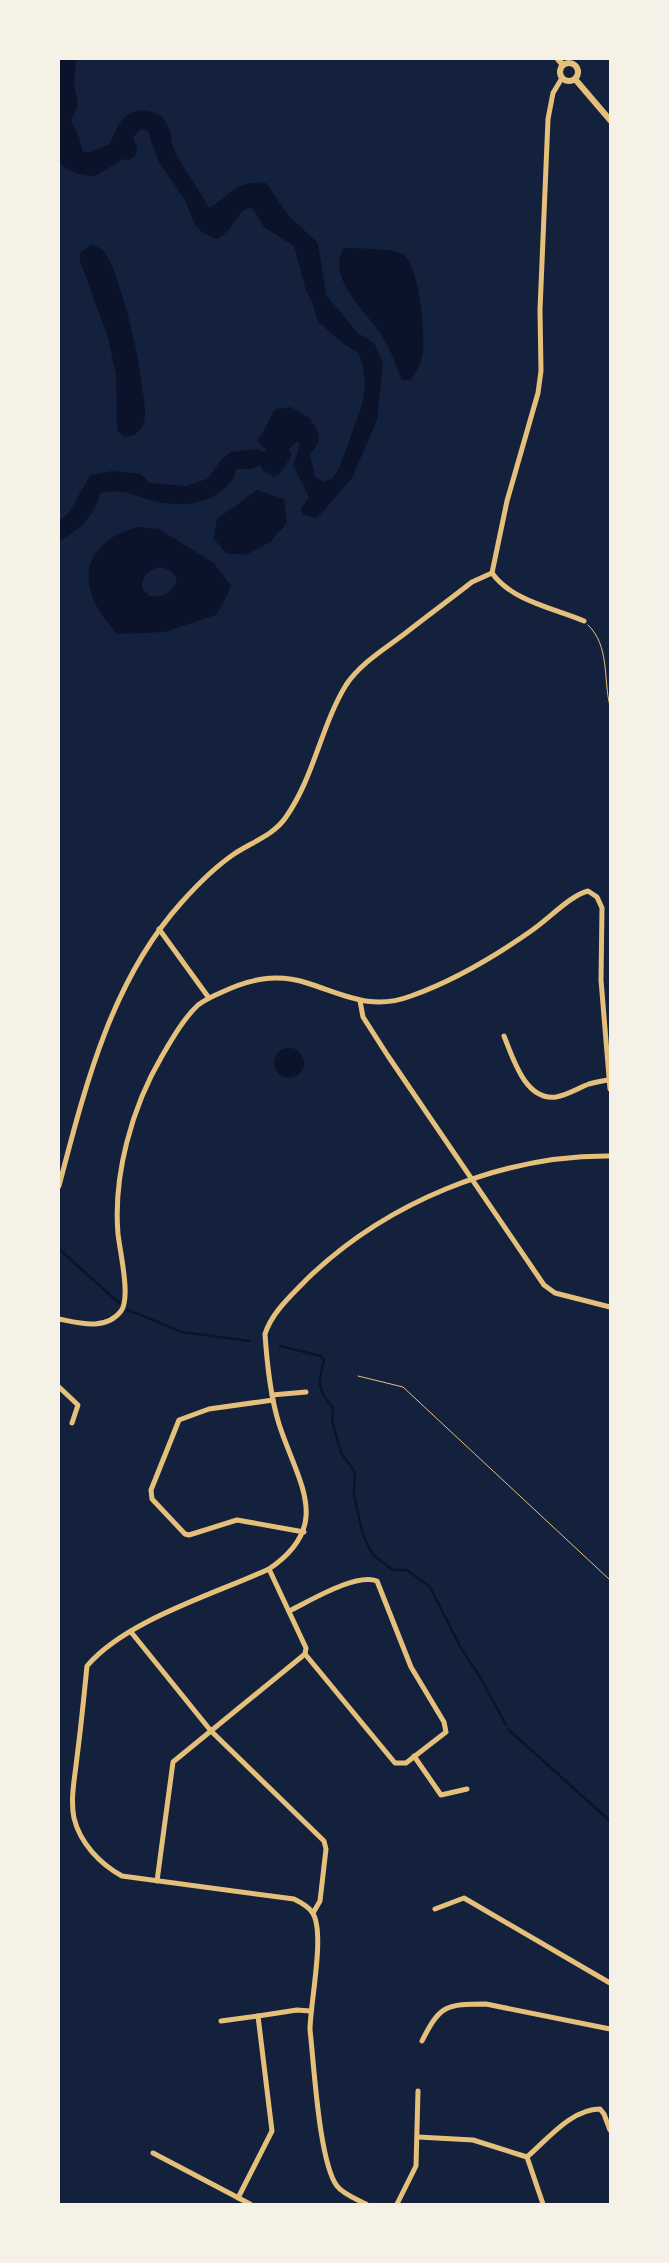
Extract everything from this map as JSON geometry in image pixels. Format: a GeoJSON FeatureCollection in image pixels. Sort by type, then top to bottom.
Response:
{"type":"FeatureCollection","features":[{"type":"Feature","properties":{"kind":"street"},"geometry":{"type":"LineString","coordinates":[[558,59],[564,65]]}},
{"type":"Feature","properties":{"kind":"street"},"geometry":{"type":"LineString","coordinates":[[562,78],[560,73],[564,65]]}},
{"type":"Feature","properties":{"kind":"street"},"geometry":{"type":"LineString","coordinates":[[562,78],[570,81],[575,79],[578,74],[575,66],[564,65]]}},
{"type":"Feature","properties":{"kind":"street"},"geometry":{"type":"LineString","coordinates":[[562,78],[552,93],[547,129],[540,310],[542,371],[538,393],[507,501],[492,573],[500,585],[520,597],[584,621]]}},
{"type":"Feature","properties":{"kind":"street"},"geometry":{"type":"LineString","coordinates":[[575,79],[610,120]]}},
{"type":"Feature","properties":{"kind":"street"},"geometry":{"type":"LineString","coordinates":[[59,1186],[92,1070],[108,1025],[131,974],[159,929],[211,872],[233,854],[274,830],[286,817],[302,785],[334,708],[347,684],[368,661],[472,582],[492,573]]}},
{"type":"Feature","properties":{"kind":"street"},"geometry":{"type":"LineString","coordinates":[[59,1319],[94,1324],[102,1323],[112,1320],[122,1310],[125,1292],[117,1211],[120,1178],[133,1122],[161,1057],[198,1006],[209,998],[246,982],[268,977],[288,978],[360,1001],[393,1001],[426,990],[506,948],[539,926],[580,893],[588,891],[596,897],[602,908],[601,980],[610,1089]]}},
{"type":"Feature","properties":{"kind":"street"},"geometry":{"type":"LineString","coordinates":[[159,929],[209,998]]}},
{"type":"Feature","properties":{"kind":"street"},"geometry":{"type":"LineString","coordinates":[[360,1001],[362,1016],[431,1121],[473,1179],[544,1285],[556,1293],[610,1307]]}},
{"type":"Feature","properties":{"kind":"street"},"geometry":{"type":"LineString","coordinates":[[504,1036],[519,1071],[528,1085],[538,1093],[555,1097],[590,1084],[608,1080]]}},
{"type":"Feature","properties":{"kind":"street"},"geometry":{"type":"LineString","coordinates":[[366,2204],[337,2186],[330,2172],[324,2150],[316,2091],[310,2011],[319,1941],[318,1926],[313,1913],[294,1899],[122,1876],[109,1869],[97,1856],[82,1838],[74,1817],[73,1793],[87,1666],[98,1653],[131,1632],[188,1603],[269,1569],[295,1548],[304,1532],[307,1512],[304,1492],[272,1398],[265,1334],[271,1319],[294,1293],[319,1269],[361,1235],[389,1217],[432,1195],[473,1179],[542,1163],[575,1158],[610,1156]]}},
{"type":"Feature","properties":{"kind":"street"},"geometry":{"type":"LineString","coordinates":[[59,1387],[78,1405],[72,1423]]}},
{"type":"Feature","properties":{"kind":"street"},"geometry":{"type":"LineString","coordinates":[[304,1532],[237,1520],[189,1536],[152,1499],[151,1490],[179,1420],[208,1409],[306,1392]]}},
{"type":"Feature","properties":{"kind":"street"},"geometry":{"type":"LineString","coordinates":[[157,1881],[173,1762],[305,1654],[306,1648],[269,1569]]}},
{"type":"Feature","properties":{"kind":"street"},"geometry":{"type":"LineString","coordinates":[[289,1611],[335,1588],[368,1578],[376,1581],[411,1667],[444,1722],[446,1732],[406,1763],[395,1763],[305,1654]]}},
{"type":"Feature","properties":{"kind":"street"},"geometry":{"type":"LineString","coordinates":[[131,1632],[211,1731],[324,1841],[326,1849],[320,1901],[313,1913]]}},
{"type":"Feature","properties":{"kind":"street"},"geometry":{"type":"LineString","coordinates":[[414,1756],[441,1795],[467,1789]]}},
{"type":"Feature","properties":{"kind":"street"},"geometry":{"type":"LineString","coordinates":[[435,1909],[464,1898],[610,1983]]}},
{"type":"Feature","properties":{"kind":"street"},"geometry":{"type":"LineString","coordinates":[[422,2041],[431,2022],[442,2011],[449,2006],[466,2004],[486,2004],[610,2029]]}},
{"type":"Feature","properties":{"kind":"street"},"geometry":{"type":"LineString","coordinates":[[221,2021],[297,2010],[310,2011]]}},
{"type":"Feature","properties":{"kind":"street"},"geometry":{"type":"LineString","coordinates":[[238,2198],[272,2130],[258,2016]]}},
{"type":"Feature","properties":{"kind":"street"},"geometry":{"type":"LineString","coordinates":[[397,2204],[416,2166],[418,2091]]}},
{"type":"Feature","properties":{"kind":"street"},"geometry":{"type":"LineString","coordinates":[[527,2157],[572,2118],[592,2109],[600,2109],[610,2130]]}},
{"type":"Feature","properties":{"kind":"street"},"geometry":{"type":"LineString","coordinates":[[418,2137],[473,2140],[527,2157]]}},
{"type":"Feature","properties":{"kind":"street"},"geometry":{"type":"LineString","coordinates":[[153,2153],[250,2204]]}},
{"type":"Feature","properties":{"kind":"street"},"geometry":{"type":"LineString","coordinates":[[527,2157],[543,2204]]}},
{"type":"Feature","properties":{"kind":"path"},"geometry":{"type":"LineString","coordinates":[[584,621],[596,632],[601,644],[610,706]]}},
{"type":"Feature","properties":{"kind":"path"},"geometry":{"type":"LineString","coordinates":[[358,1376],[403,1387],[610,1580]]}},
{"type":"Feature","properties":{"kind":"water"},"geometry":{"type":"Polygon","coordinates":[[[60,59],[76,59],[74,84],[78,104],[71,121],[79,137],[83,152],[91,152],[110,144],[120,123],[129,114],[135,111],[152,112],[160,115],[166,123],[175,152],[209,208],[241,186],[266,183],[289,216],[318,243],[326,295],[358,333],[374,343],[383,363],[377,420],[352,478],[317,518],[303,515],[301,509],[309,497],[293,465],[299,448],[299,442],[289,449],[292,455],[280,473],[274,477],[263,471],[260,465],[252,469],[237,469],[229,484],[220,492],[213,497],[195,503],[167,503],[125,492],[101,493],[93,511],[85,522],[59,542],[59,521],[70,511],[90,475],[112,471],[141,474],[150,483],[186,486],[207,479],[222,459],[231,452],[257,449],[265,452],[266,450],[257,441],[275,409],[291,407],[310,418],[318,432],[319,440],[310,454],[315,477],[324,482],[333,478],[340,466],[362,405],[365,384],[363,365],[358,353],[318,322],[312,302],[306,291],[294,246],[264,227],[252,208],[239,215],[228,230],[217,239],[203,233],[195,225],[185,200],[159,162],[150,139],[150,134],[146,130],[140,129],[133,138],[137,147],[136,155],[129,160],[124,159],[95,176],[75,173],[59,162],[60,59]]]}},
{"type":"Feature","properties":{"kind":"water"},"geometry":{"type":"Polygon","coordinates":[[[91,245],[102,250],[113,268],[123,297],[137,357],[145,416],[140,431],[127,437],[124,437],[117,430],[116,375],[108,338],[80,261],[80,253],[91,245]]]}},
{"type":"Feature","properties":{"kind":"water"},"geometry":{"type":"Polygon","coordinates":[[[344,248],[373,249],[401,253],[413,270],[420,299],[423,343],[419,367],[411,380],[402,380],[390,350],[379,331],[352,297],[345,285],[340,272],[339,260],[344,248]]]}},
{"type":"Feature","properties":{"kind":"water"},"geometry":{"type":"Polygon","coordinates":[[[257,490],[284,499],[287,523],[270,542],[246,555],[226,553],[214,539],[217,519],[257,490]]]}},
{"type":"Feature","properties":{"kind":"water"},"geometry":{"type":"Polygon","coordinates":[[[138,527],[159,529],[214,563],[231,586],[216,615],[165,632],[117,634],[95,603],[89,584],[89,572],[91,561],[104,543],[125,531],[138,527]],[[159,567],[146,574],[143,580],[142,588],[149,596],[162,596],[166,594],[177,581],[173,573],[159,567]]]}},
{"type":"Feature","properties":{"kind":"water"},"geometry":{"type":"Polygon","coordinates":[[[289,1048],[295,1049],[303,1057],[303,1069],[295,1077],[289,1078],[283,1077],[275,1069],[274,1063],[275,1057],[283,1049],[289,1048]]]}},
{"type":"Feature","properties":{"kind":"waterway"},"geometry":{"type":"LineString","coordinates":[[59,1249],[119,1303]]}},
{"type":"Feature","properties":{"kind":"waterway"},"geometry":{"type":"LineString","coordinates":[[128,1310],[182,1332],[249,1341]]}},
{"type":"Feature","properties":{"kind":"waterway"},"geometry":{"type":"LineString","coordinates":[[280,1346],[321,1356],[324,1360],[320,1386],[324,1396],[333,1408],[332,1420],[341,1453],[355,1472],[354,1495],[363,1535],[373,1555],[393,1570],[407,1570],[430,1587],[461,1648],[480,1677],[506,1725]]}},
{"type":"Feature","properties":{"kind":"waterway"},"geometry":{"type":"LineString","coordinates":[[508,1729],[610,1821]]}}]}
